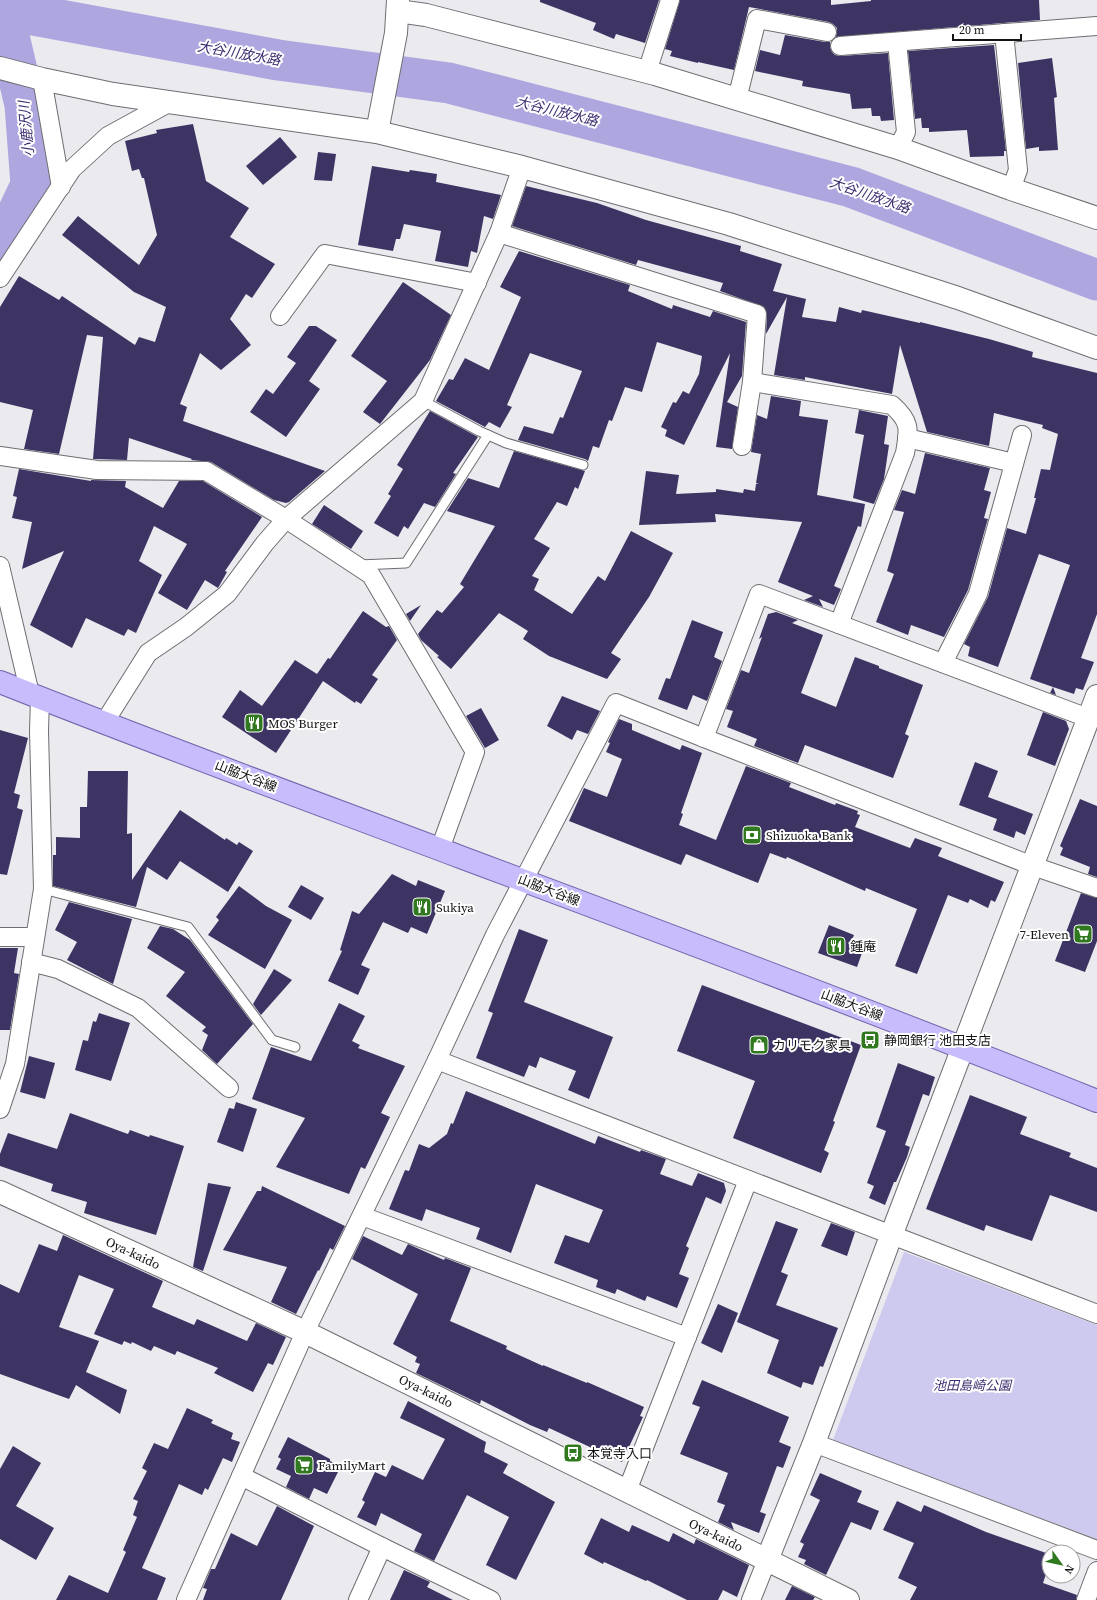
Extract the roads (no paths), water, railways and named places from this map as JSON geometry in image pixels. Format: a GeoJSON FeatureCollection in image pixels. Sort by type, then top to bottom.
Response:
{"type":"FeatureCollection","features":[{"type":"Feature","properties":{"kind":"main road","name":"山脇大谷線"},"geometry":{"type":"LineString","coordinates":[[0,682],[104,723],[524,880],[963,1047],[1097,1101]]}},
{"type":"Feature","properties":{"kind":"street"},"geometry":{"type":"LineString","coordinates":[[647,72],[670,0]]}},
{"type":"Feature","properties":{"kind":"street"},"geometry":{"type":"LineString","coordinates":[[377,132],[396,33],[398,5],[426,15],[647,72],[737,98],[898,148],[1097,218]]}},
{"type":"Feature","properties":{"kind":"street"},"geometry":{"type":"LineString","coordinates":[[737,98],[757,19],[827,32]]}},
{"type":"Feature","properties":{"kind":"street"},"geometry":{"type":"LineString","coordinates":[[840,46],[1097,26]]}},
{"type":"Feature","properties":{"kind":"street"},"geometry":{"type":"LineString","coordinates":[[1004,33],[1018,170],[1011,189]]}},
{"type":"Feature","properties":{"kind":"street"},"geometry":{"type":"LineString","coordinates":[[897,42],[906,132],[898,148]]}},
{"type":"Feature","properties":{"kind":"street"},"geometry":{"type":"LineString","coordinates":[[0,68],[42,79],[113,94],[172,101],[377,132],[522,167],[737,227],[958,298],[1097,348]]}},
{"type":"Feature","properties":{"kind":"street"},"geometry":{"type":"LineString","coordinates":[[42,79],[61,187]]}},
{"type":"Feature","properties":{"kind":"street"},"geometry":{"type":"LineString","coordinates":[[0,278],[72,169],[108,136],[172,101]]}},
{"type":"Feature","properties":{"kind":"street"},"geometry":{"type":"LineString","coordinates":[[104,723],[148,652],[186,627],[227,594],[265,543],[286,519],[423,401],[499,233],[522,167]]}},
{"type":"Feature","properties":{"kind":"street"},"geometry":{"type":"LineString","coordinates":[[499,233],[757,314],[752,382],[742,446]]}},
{"type":"Feature","properties":{"kind":"street"},"geometry":{"type":"LineString","coordinates":[[280,316],[325,254],[477,283]]}},
{"type":"Feature","properties":{"kind":"street"},"geometry":{"type":"LineString","coordinates":[[752,382],[892,405],[904,416],[908,431],[904,453],[839,624]]}},
{"type":"Feature","properties":{"kind":"street"},"geometry":{"type":"LineString","coordinates":[[943,663],[978,594],[1022,435]]}},
{"type":"Feature","properties":{"kind":"street"},"geometry":{"type":"LineString","coordinates":[[907,438],[1014,464]]}},
{"type":"Feature","properties":{"kind":"street"},"geometry":{"type":"LineString","coordinates":[[0,456],[97,470],[206,471],[286,519],[371,575],[475,752],[440,849]]}},
{"type":"Feature","properties":{"kind":"street"},"geometry":{"type":"LineString","coordinates":[[0,566],[35,696],[39,732],[43,889],[15,1064],[0,1109]]}},
{"type":"Feature","properties":{"kind":"street"},"geometry":{"type":"LineString","coordinates":[[704,738],[759,594],[1088,718]]}},
{"type":"Feature","properties":{"kind":"street"},"geometry":{"type":"LineString","coordinates":[[751,1600],[814,1442],[1097,696]]}},
{"type":"Feature","properties":{"kind":"street"},"geometry":{"type":"LineString","coordinates":[[186,1600],[305,1332],[437,1060],[495,935],[616,703],[1033,866],[1097,888]]}},
{"type":"Feature","properties":{"kind":"street"},"geometry":{"type":"LineString","coordinates":[[0,937],[36,937]]}},
{"type":"Feature","properties":{"kind":"street"},"geometry":{"type":"LineString","coordinates":[[31,962],[58,969],[138,1008],[229,1088]]}},
{"type":"Feature","properties":{"kind":"street"},"geometry":{"type":"LineString","coordinates":[[437,1060],[1097,1314]]}},
{"type":"Feature","properties":{"kind":"street"},"geometry":{"type":"LineString","coordinates":[[628,1491],[748,1180]]}},
{"type":"Feature","properties":{"kind":"street","name":"Oya-kaido"},"geometry":{"type":"LineString","coordinates":[[0,1192],[305,1332],[767,1560],[838,1598]]}},
{"type":"Feature","properties":{"kind":"street"},"geometry":{"type":"LineString","coordinates":[[362,1216],[687,1337]]}},
{"type":"Feature","properties":{"kind":"street"},"geometry":{"type":"LineString","coordinates":[[814,1442],[1097,1550]]}},
{"type":"Feature","properties":{"kind":"street"},"geometry":{"type":"LineString","coordinates":[[242,1476],[491,1600]]}},
{"type":"Feature","properties":{"kind":"street"},"geometry":{"type":"LineString","coordinates":[[358,1600],[382,1547]]}},
{"type":"Feature","properties":{"kind":"street"},"geometry":{"type":"LineString","coordinates":[[1086,1600],[1097,1571]]}},
{"type":"Feature","properties":{"kind":"lane"},"geometry":{"type":"LineString","coordinates":[[423,401],[506,443],[583,465]]}},
{"type":"Feature","properties":{"kind":"lane"},"geometry":{"type":"LineString","coordinates":[[356,565],[406,563],[488,435]]}},
{"type":"Feature","properties":{"kind":"lane"},"geometry":{"type":"LineString","coordinates":[[43,889],[188,927],[272,1040],[295,1048]]}},
{"type":"Feature","properties":{"kind":"waterway","name":"大谷川放水路"},"geometry":{"type":"LineString","coordinates":[[0,9],[278,60],[449,83],[851,187],[1097,280]]}},
{"type":"Feature","properties":{"kind":"waterway","name":"小鹿沢川"},"geometry":{"type":"LineString","coordinates":[[0,243],[11,227],[31,185],[25,105],[3,10]]}},
{"type":"Feature","properties":{"kind":"place","name":"MOS Burger"},"geometry":{"type":"Point","coordinates":[254,723]}},
{"type":"Feature","properties":{"kind":"place","name":"Shizuoka Bank"},"geometry":{"type":"Point","coordinates":[752,835]}},
{"type":"Feature","properties":{"kind":"place","name":"Sukiya"},"geometry":{"type":"Point","coordinates":[422,907]}},
{"type":"Feature","properties":{"kind":"place","name":"7-Eleven"},"geometry":{"type":"Point","coordinates":[1083,934]}},
{"type":"Feature","properties":{"kind":"place","name":"鍾庵"},"geometry":{"type":"Point","coordinates":[836,946]}},
{"type":"Feature","properties":{"kind":"place","name":"静岡銀行 池田支店"},"geometry":{"type":"Point","coordinates":[870,1040]}},
{"type":"Feature","properties":{"kind":"place","name":"カリモク家具"},"geometry":{"type":"Point","coordinates":[759,1045]}},
{"type":"Feature","properties":{"kind":"place","name":"本覚寺入口"},"geometry":{"type":"Point","coordinates":[573,1453]}},
{"type":"Feature","properties":{"kind":"place","name":"FamilyMart"},"geometry":{"type":"Point","coordinates":[304,1465]}},
{"type":"Feature","properties":{"kind":"park label","name":"池田島崎公園"},"geometry":{"type":"Point","coordinates":[972,1385]}}]}
